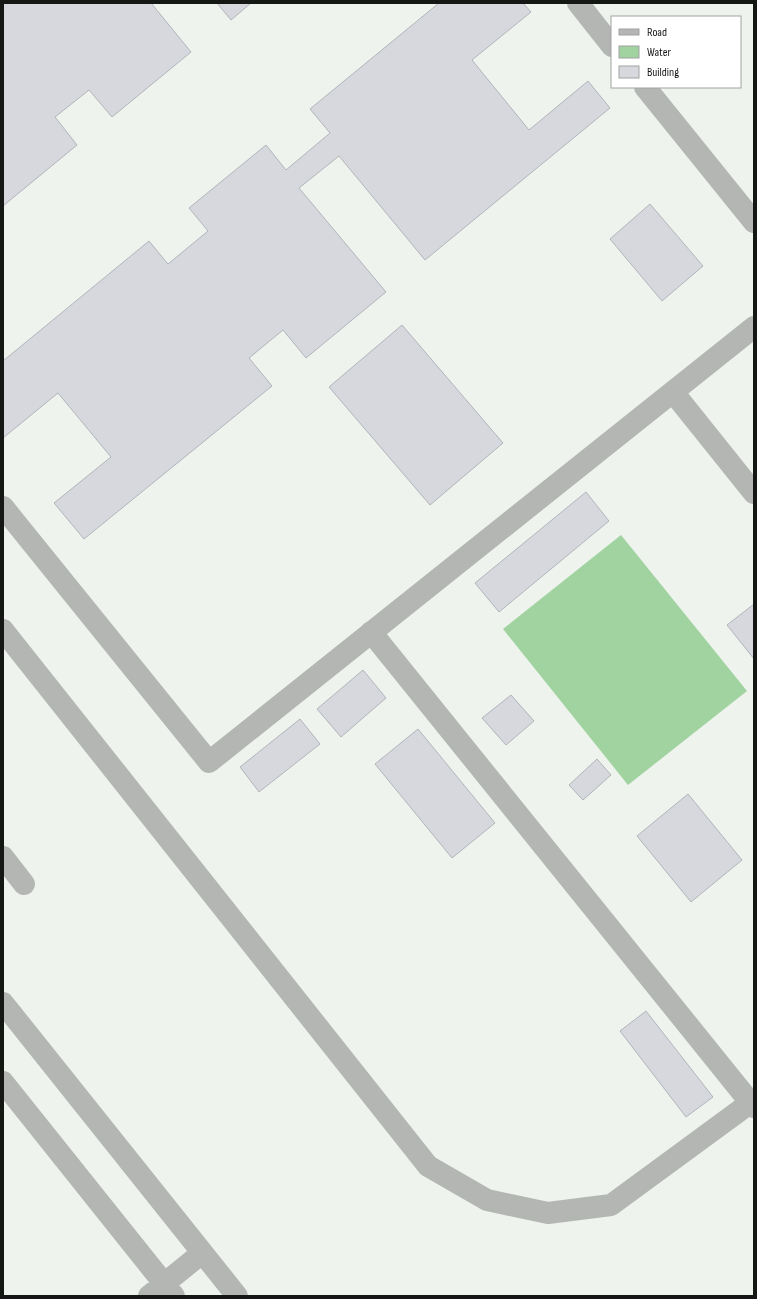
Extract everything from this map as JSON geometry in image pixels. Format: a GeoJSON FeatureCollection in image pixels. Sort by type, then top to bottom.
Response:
{"type":"FeatureCollection","features":[{"type":"Feature","properties":{"kind":"street"},"geometry":{"type":"LineString","coordinates":[[578,3],[611,45]]}},
{"type":"Feature","properties":{"kind":"street"},"geometry":{"type":"LineString","coordinates":[[646,88],[754,222]]}},
{"type":"Feature","properties":{"kind":"street"},"geometry":{"type":"LineString","coordinates":[[3,507],[209,762],[754,327]]}},
{"type":"Feature","properties":{"kind":"street"},"geometry":{"type":"LineString","coordinates":[[673,392],[754,493]]}},
{"type":"Feature","properties":{"kind":"street"},"geometry":{"type":"LineString","coordinates":[[3,630],[428,1166],[487,1200],[548,1214],[611,1205],[753,1103],[371,632]]}},
{"type":"Feature","properties":{"kind":"street"},"geometry":{"type":"LineString","coordinates":[[3,857],[24,884]]}},
{"type":"Feature","properties":{"kind":"street"},"geometry":{"type":"LineString","coordinates":[[3,1003],[237,1296]]}},
{"type":"Feature","properties":{"kind":"street"},"geometry":{"type":"LineString","coordinates":[[3,1082],[162,1292],[202,1253]]}},
{"type":"Feature","properties":{"kind":"water"},"geometry":{"type":"Polygon","coordinates":[[[621,535],[747,691],[628,785],[503,629],[621,535]]]}},
{"type":"Feature","properties":{"kind":"building"},"geometry":{"type":"Polygon","coordinates":[[[3,3],[151,3],[191,52],[112,117],[89,90],[55,117],[77,145],[3,206],[3,3]]]}},
{"type":"Feature","properties":{"kind":"building"},"geometry":{"type":"Polygon","coordinates":[[[217,3],[251,3],[231,20],[217,3]]]}},
{"type":"Feature","properties":{"kind":"building"},"geometry":{"type":"Polygon","coordinates":[[[439,3],[523,3],[531,12],[472,60],[529,130],[588,81],[610,108],[425,260],[339,156],[299,188],[386,292],[306,358],[283,330],[249,358],[272,386],[84,539],[54,503],[111,457],[58,393],[3,438],[3,361],[149,241],[168,264],[208,231],[189,208],[266,145],[286,170],[330,133],[310,109],[439,3]]]}},
{"type":"Feature","properties":{"kind":"building"},"geometry":{"type":"Polygon","coordinates":[[[650,204],[703,266],[662,301],[610,239],[650,204]]]}},
{"type":"Feature","properties":{"kind":"building"},"geometry":{"type":"Polygon","coordinates":[[[402,325],[503,443],[430,505],[329,387],[402,325]]]}},
{"type":"Feature","properties":{"kind":"building"},"geometry":{"type":"Polygon","coordinates":[[[586,492],[609,521],[499,612],[475,583],[586,492]]]}},
{"type":"Feature","properties":{"kind":"building"},"geometry":{"type":"Polygon","coordinates":[[[754,604],[754,659],[727,625],[754,604]]]}},
{"type":"Feature","properties":{"kind":"building"},"geometry":{"type":"Polygon","coordinates":[[[363,670],[386,698],[341,737],[317,709],[363,670]]]}},
{"type":"Feature","properties":{"kind":"building"},"geometry":{"type":"Polygon","coordinates":[[[511,695],[534,721],[506,745],[482,718],[511,695]]]}},
{"type":"Feature","properties":{"kind":"building"},"geometry":{"type":"Polygon","coordinates":[[[300,719],[320,744],[259,792],[240,767],[300,719]]]}},
{"type":"Feature","properties":{"kind":"building"},"geometry":{"type":"Polygon","coordinates":[[[418,729],[495,823],[452,858],[375,764],[418,729]]]}},
{"type":"Feature","properties":{"kind":"building"},"geometry":{"type":"Polygon","coordinates":[[[597,759],[611,775],[583,800],[569,785],[597,759]]]}},
{"type":"Feature","properties":{"kind":"building"},"geometry":{"type":"Polygon","coordinates":[[[688,794],[742,860],[691,902],[637,836],[688,794]]]}},
{"type":"Feature","properties":{"kind":"building"},"geometry":{"type":"Polygon","coordinates":[[[646,1011],[713,1097],[686,1117],[620,1031],[646,1011]]]}}]}
